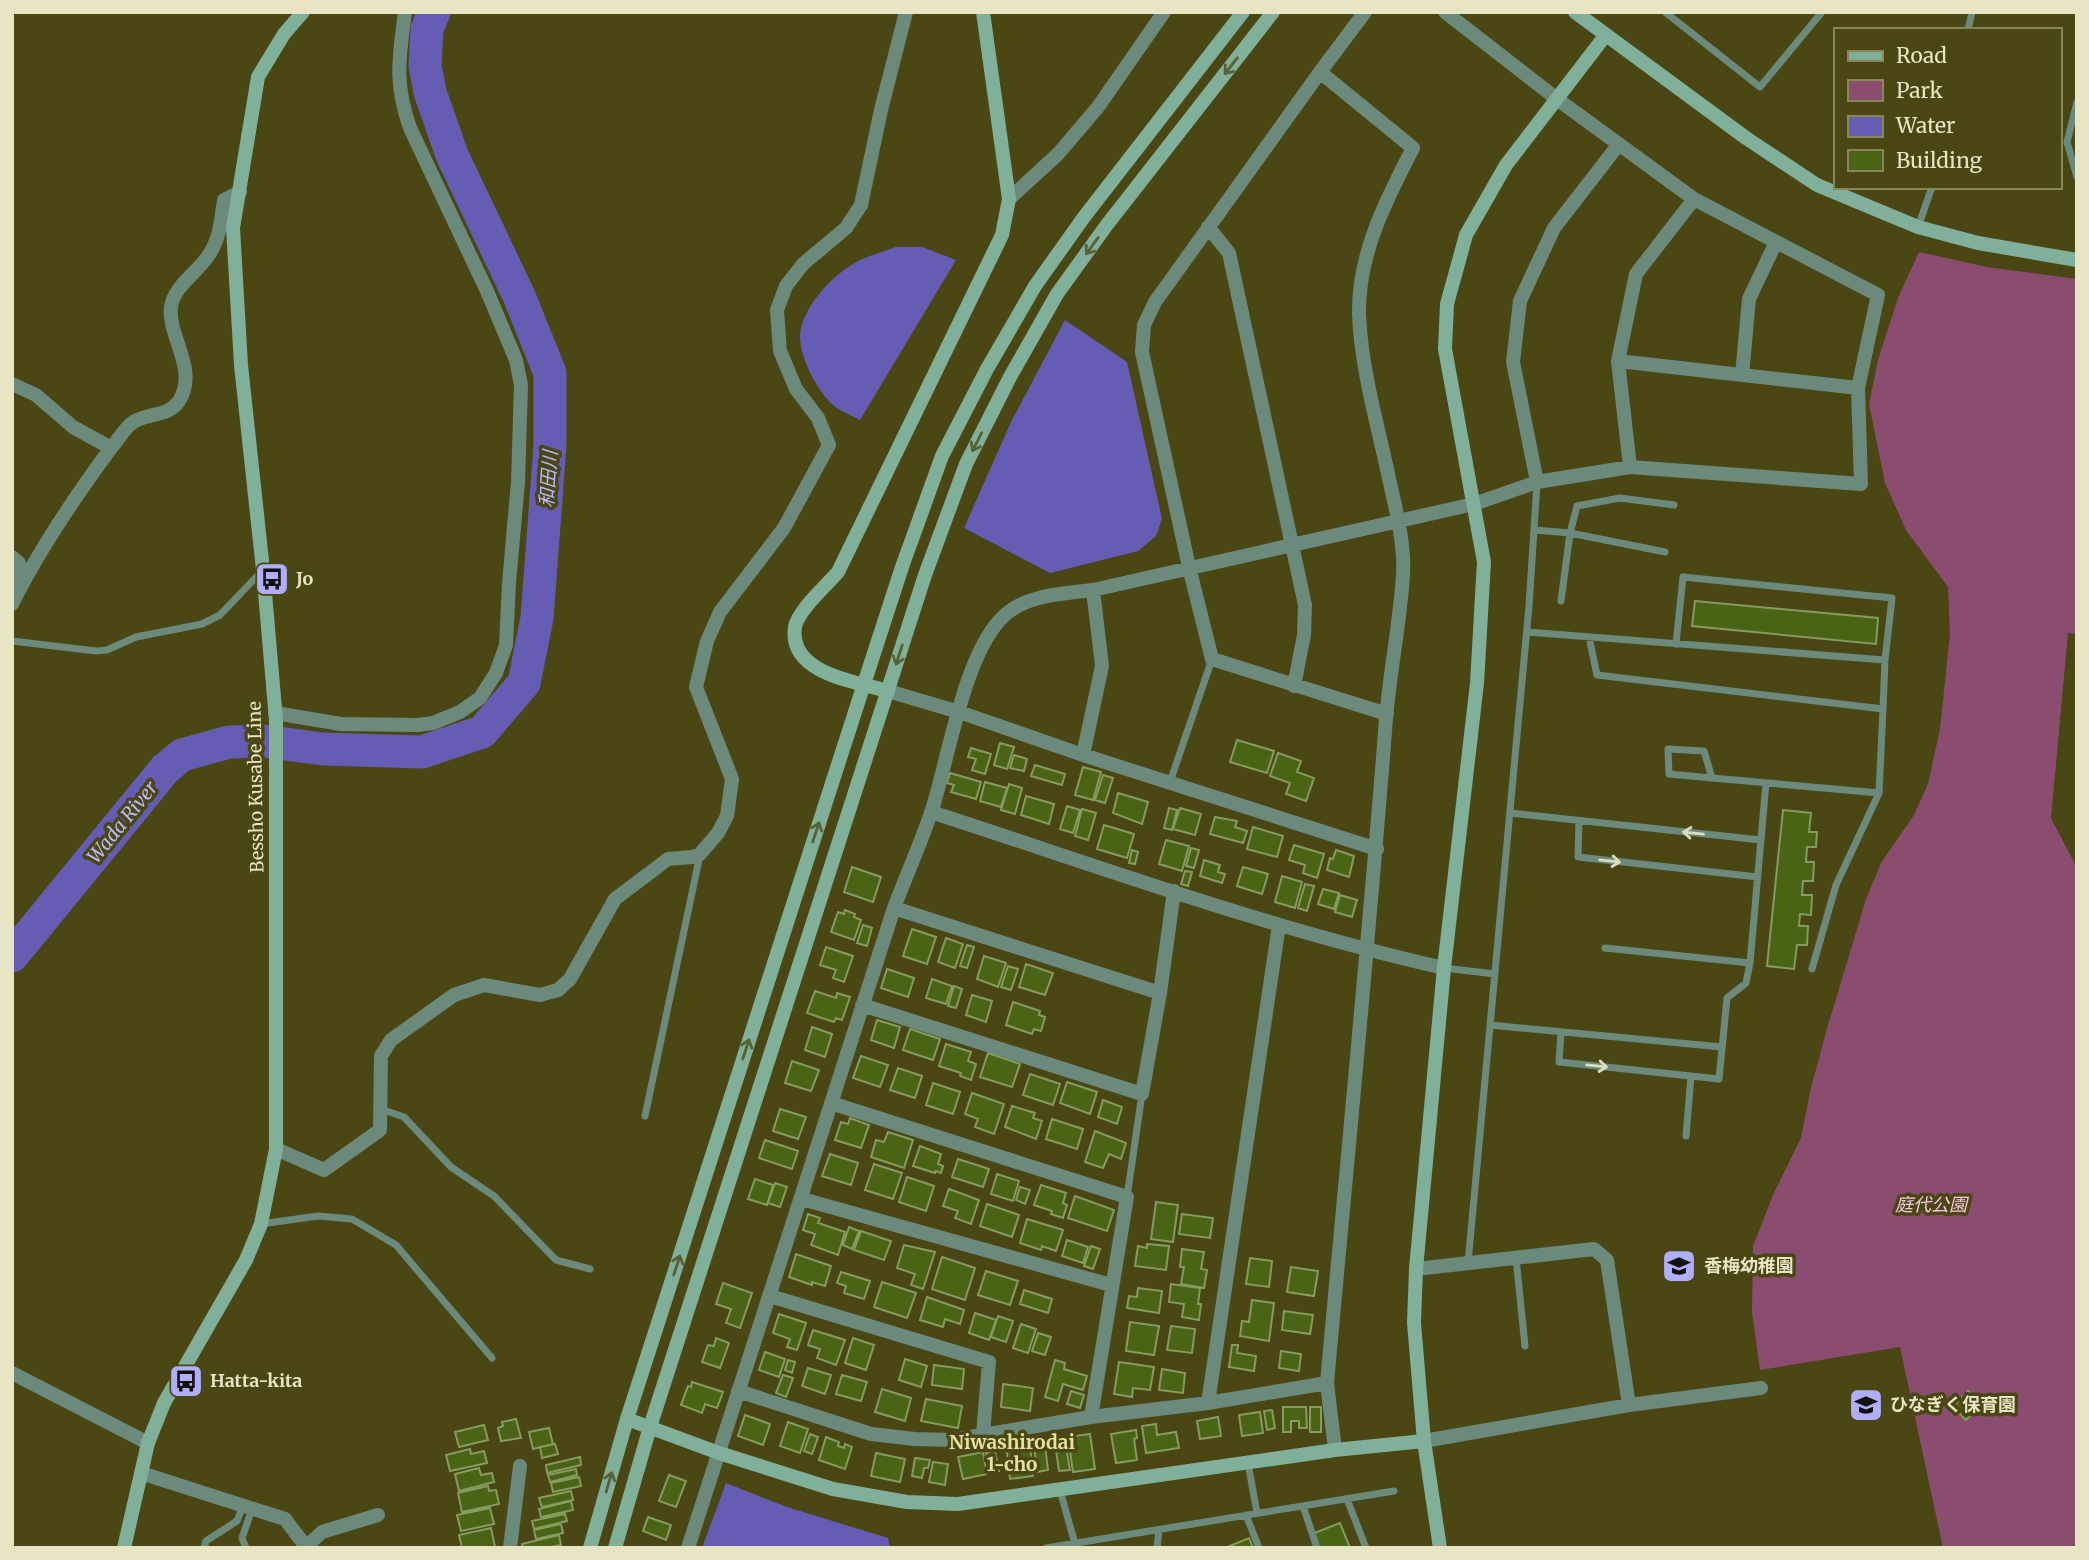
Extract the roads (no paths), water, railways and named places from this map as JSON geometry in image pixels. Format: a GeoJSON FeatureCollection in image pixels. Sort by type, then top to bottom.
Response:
{"type":"FeatureCollection","features":[{"type":"Feature","properties":{"kind":"street","name":"Bessho Kusabe Line"},"geometry":{"type":"LineString","coordinates":[[124,1548],[148,1443],[164,1403],[246,1259],[261,1224],[276,1149],[278,777],[263,569],[240,351],[233,228],[258,77],[284,34],[303,12]]}},
{"type":"Feature","properties":{"kind":"street"},"geometry":{"type":"LineString","coordinates":[[275,717],[341,724],[418,726],[433,723],[460,712],[480,698],[496,673],[506,645],[519,468],[522,385],[512,349],[410,128],[400,100],[398,66],[405,12]]}},
{"type":"Feature","properties":{"kind":"street"},"geometry":{"type":"LineString","coordinates":[[276,1149],[324,1170],[380,1130],[382,1056],[391,1040],[454,995],[484,985],[540,995],[558,990],[570,979],[615,900],[668,859],[692,858],[700,854],[718,833],[727,816],[732,779],[696,687],[707,641],[720,612],[784,528],[829,444],[818,418],[796,389],[780,351],[777,310],[786,286],[803,264],[846,228],[861,205],[906,12]]}},
{"type":"Feature","properties":{"kind":"street"},"geometry":{"type":"LineString","coordinates":[[983,12],[1009,199],[1002,235],[838,572],[804,610],[795,627],[797,644],[803,657],[815,668],[832,676],[959,712],[1083,755],[1377,849]]}},
{"type":"Feature","properties":{"kind":"street"},"geometry":{"type":"LineString","coordinates":[[1009,199],[1058,154],[1098,107],[1164,12]]}},
{"type":"Feature","properties":{"kind":"street"},"geometry":{"type":"LineString","coordinates":[[590,1548],[627,1419],[864,684],[902,567],[943,456],[987,369],[1035,286],[1084,217],[1243,12]]}},
{"type":"Feature","properties":{"kind":"street"},"geometry":{"type":"LineString","coordinates":[[615,1548],[650,1427],[925,575],[965,464],[1057,294],[1106,226],[1273,12]]}},
{"type":"Feature","properties":{"kind":"street"},"geometry":{"type":"LineString","coordinates":[[1365,12],[1154,302],[1144,325],[1142,352],[1212,659],[1387,714]]}},
{"type":"Feature","properties":{"kind":"street"},"geometry":{"type":"LineString","coordinates":[[688,1548],[894,908],[931,812],[980,648],[989,631],[1007,613],[1034,598],[1093,590],[1474,505],[1537,482],[1630,467],[1861,484],[1857,388],[1878,295],[1694,199],[1444,12]]}},
{"type":"Feature","properties":{"kind":"street"},"geometry":{"type":"LineString","coordinates":[[1578,13],[1605,36],[1746,138],[1817,185],[1918,227],[1978,243],[2077,260]]}},
{"type":"Feature","properties":{"kind":"street"},"geometry":{"type":"LineString","coordinates":[[1440,1548],[1423,1441],[1413,1323],[1444,968],[1477,683],[1483,562],[1445,349],[1447,304],[1466,236],[1506,165],[1605,36]]}},
{"type":"Feature","properties":{"kind":"street"},"geometry":{"type":"LineString","coordinates":[[1320,72],[1413,149],[1382,207],[1366,255],[1359,312],[1364,358],[1398,522],[1403,572],[1387,714],[1328,1383],[1335,1450]]}},
{"type":"Feature","properties":{"kind":"street"},"geometry":{"type":"LineString","coordinates":[[1537,482],[1513,362],[1520,301],[1554,228],[1619,144]]}},
{"type":"Feature","properties":{"kind":"street"},"geometry":{"type":"LineString","coordinates":[[15,599],[34,559],[111,447],[133,422],[171,410],[180,399],[186,382],[182,352],[171,317],[171,306],[176,293],[208,256],[218,238],[224,200],[240,192]]}},
{"type":"Feature","properties":{"kind":"street"},"geometry":{"type":"LineString","coordinates":[[1630,467],[1618,361],[1636,274],[1694,199]]}},
{"type":"Feature","properties":{"kind":"street"},"geometry":{"type":"LineString","coordinates":[[1208,227],[1229,253],[1305,604],[1304,635],[1294,686]]}},
{"type":"Feature","properties":{"kind":"street"},"geometry":{"type":"LineString","coordinates":[[1742,375],[1749,299],[1776,242]]}},
{"type":"Feature","properties":{"kind":"street"},"geometry":{"type":"LineString","coordinates":[[1618,361],[1857,388]]}},
{"type":"Feature","properties":{"kind":"street"},"geometry":{"type":"LineString","coordinates":[[12,384],[36,395],[73,427],[111,447]]}},
{"type":"Feature","properties":{"kind":"street"},"geometry":{"type":"LineString","coordinates":[[12,557],[19,563],[15,599]]}},
{"type":"Feature","properties":{"kind":"street"},"geometry":{"type":"LineString","coordinates":[[1083,755],[1102,666],[1093,590]]}},
{"type":"Feature","properties":{"kind":"street"},"geometry":{"type":"LineString","coordinates":[[931,812],[1279,925],[1366,950],[1444,968]]}},
{"type":"Feature","properties":{"kind":"street"},"geometry":{"type":"LineString","coordinates":[[862,1005],[1142,1094],[1174,891]]}},
{"type":"Feature","properties":{"kind":"street"},"geometry":{"type":"LineString","coordinates":[[894,908],[1160,993]]}},
{"type":"Feature","properties":{"kind":"street"},"geometry":{"type":"LineString","coordinates":[[1208,1403],[1279,925]]}},
{"type":"Feature","properties":{"kind":"street"},"geometry":{"type":"LineString","coordinates":[[831,1103],[1127,1197],[1091,1417]]}},
{"type":"Feature","properties":{"kind":"street"},"geometry":{"type":"LineString","coordinates":[[802,1199],[1111,1285]]}},
{"type":"Feature","properties":{"kind":"street"},"geometry":{"type":"LineString","coordinates":[[1416,1269],[1594,1249],[1607,1260],[1629,1405]]}},
{"type":"Feature","properties":{"kind":"street"},"geometry":{"type":"LineString","coordinates":[[770,1296],[989,1362],[984,1434]]}},
{"type":"Feature","properties":{"kind":"street"},"geometry":{"type":"LineString","coordinates":[[12,1373],[148,1443]]}},
{"type":"Feature","properties":{"kind":"street"},"geometry":{"type":"LineString","coordinates":[[738,1391],[872,1434],[952,1440],[1328,1383]]}},
{"type":"Feature","properties":{"kind":"street"},"geometry":{"type":"LineString","coordinates":[[627,1419],[719,1453],[833,1489],[907,1502],[958,1504],[1335,1450],[1423,1441],[1629,1405],[1761,1388]]}},
{"type":"Feature","properties":{"kind":"street"},"geometry":{"type":"LineString","coordinates":[[510,1548],[520,1466]]}},
{"type":"Feature","properties":{"kind":"street"},"geometry":{"type":"LineString","coordinates":[[141,1473],[285,1519],[307,1547],[322,1532],[378,1515]]}},
{"type":"Feature","properties":{"kind":"lane"},"geometry":{"type":"LineString","coordinates":[[1665,12],[1760,87],[1822,12]]}},
{"type":"Feature","properties":{"kind":"lane"},"geometry":{"type":"LineString","coordinates":[[2077,102],[2067,142],[2077,177]]}},
{"type":"Feature","properties":{"kind":"lane"},"geometry":{"type":"LineString","coordinates":[[1918,227],[1931,189]]}},
{"type":"Feature","properties":{"kind":"lane"},"geometry":{"type":"LineString","coordinates":[[1468,1263],[1527,632],[1537,482]]}},
{"type":"Feature","properties":{"kind":"lane"},"geometry":{"type":"LineString","coordinates":[[1561,601],[1570,533],[1577,506],[1620,498],[1674,505]]}},
{"type":"Feature","properties":{"kind":"lane"},"geometry":{"type":"LineString","coordinates":[[1534,530],[1570,533],[1665,552]]}},
{"type":"Feature","properties":{"kind":"lane"},"geometry":{"type":"LineString","coordinates":[[13,642],[107,650],[136,638],[202,624],[220,615],[263,569]]}},
{"type":"Feature","properties":{"kind":"lane"},"geometry":{"type":"LineString","coordinates":[[1676,644],[1683,577],[1892,598],[1885,660],[1879,793],[1836,885],[1812,969]]}},
{"type":"Feature","properties":{"kind":"lane"},"geometry":{"type":"LineString","coordinates":[[1527,632],[1885,660]]}},
{"type":"Feature","properties":{"kind":"lane"},"geometry":{"type":"LineString","coordinates":[[1589,637],[1597,675],[1883,709]]}},
{"type":"Feature","properties":{"kind":"lane"},"geometry":{"type":"LineString","coordinates":[[1170,782],[1212,659]]}},
{"type":"Feature","properties":{"kind":"lane"},"geometry":{"type":"LineString","coordinates":[[1712,778],[1704,751],[1668,749],[1669,774],[1712,778],[1766,783],[1879,793]]}},
{"type":"Feature","properties":{"kind":"lane"},"geometry":{"type":"LineString","coordinates":[[1561,1032],[1559,1062],[1720,1079],[1727,998],[1746,983],[1750,963],[1766,783]]}},
{"type":"Feature","properties":{"kind":"lane"},"geometry":{"type":"LineString","coordinates":[[1510,813],[1761,840]]}},
{"type":"Feature","properties":{"kind":"lane"},"geometry":{"type":"LineString","coordinates":[[1580,821],[1578,857],[1758,877]]}},
{"type":"Feature","properties":{"kind":"lane"},"geometry":{"type":"LineString","coordinates":[[645,1116],[700,854]]}},
{"type":"Feature","properties":{"kind":"lane"},"geometry":{"type":"LineString","coordinates":[[1605,948],[1750,963]]}},
{"type":"Feature","properties":{"kind":"lane"},"geometry":{"type":"LineString","coordinates":[[1444,968],[1495,974]]}},
{"type":"Feature","properties":{"kind":"lane"},"geometry":{"type":"LineString","coordinates":[[1490,1025],[1722,1047]]}},
{"type":"Feature","properties":{"kind":"lane"},"geometry":{"type":"LineString","coordinates":[[1686,1136],[1692,1076]]}},
{"type":"Feature","properties":{"kind":"lane"},"geometry":{"type":"LineString","coordinates":[[1127,1197],[1142,1094]]}},
{"type":"Feature","properties":{"kind":"lane"},"geometry":{"type":"LineString","coordinates":[[381,1109],[404,1117],[451,1167],[494,1196],[556,1259],[590,1269]]}},
{"type":"Feature","properties":{"kind":"lane"},"geometry":{"type":"LineString","coordinates":[[261,1224],[318,1216],[352,1219],[396,1245],[492,1358]]}},
{"type":"Feature","properties":{"kind":"lane"},"geometry":{"type":"LineString","coordinates":[[1516,1258],[1525,1346]]}},
{"type":"Feature","properties":{"kind":"lane"},"geometry":{"type":"LineString","coordinates":[[1248,1463],[1257,1513]]}},
{"type":"Feature","properties":{"kind":"lane"},"geometry":{"type":"LineString","coordinates":[[1059,1489],[1075,1544]]}},
{"type":"Feature","properties":{"kind":"lane"},"geometry":{"type":"LineString","coordinates":[[1046,1548],[1106,1543],[1159,1530],[1394,1491]]}},
{"type":"Feature","properties":{"kind":"lane"},"geometry":{"type":"LineString","coordinates":[[1347,1499],[1366,1548]]}},
{"type":"Feature","properties":{"kind":"lane"},"geometry":{"type":"LineString","coordinates":[[1303,1506],[1317,1548]]}},
{"type":"Feature","properties":{"kind":"lane"},"geometry":{"type":"LineString","coordinates":[[204,1548],[206,1541],[237,1521],[248,1507]]}},
{"type":"Feature","properties":{"kind":"lane"},"geometry":{"type":"LineString","coordinates":[[246,1548],[242,1538],[248,1507]]}},
{"type":"Feature","properties":{"kind":"lane"},"geometry":{"type":"LineString","coordinates":[[1246,1515],[1259,1548]]}},
{"type":"Feature","properties":{"kind":"lane"},"geometry":{"type":"LineString","coordinates":[[1157,1548],[1159,1530]]}},
{"type":"Feature","properties":{"kind":"water"},"geometry":{"type":"Polygon","coordinates":[[[896,247],[922,247],[956,260],[860,420],[835,406],[815,382],[803,354],[801,327],[816,298],[839,274],[859,261],[896,247]]]}},
{"type":"Feature","properties":{"kind":"water"},"geometry":{"type":"Polygon","coordinates":[[[1065,320],[1127,362],[1162,519],[1156,536],[1138,551],[1050,573],[964,528],[1011,422],[1065,320]]]}},
{"type":"Feature","properties":{"kind":"water"},"geometry":{"type":"Polygon","coordinates":[[[726,1483],[787,1507],[888,1538],[890,1548],[702,1548],[726,1483]]]}},
{"type":"Feature","properties":{"kind":"waterway","name":"和田川"},"geometry":{"type":"LineString","coordinates":[[12,956],[165,769],[182,755],[229,742],[263,741],[323,749],[422,752],[482,732],[524,683],[537,618],[550,445],[550,373],[519,296],[452,155],[430,92],[425,65],[427,29],[434,12]]}},
{"type":"Feature","properties":{"kind":"place","name":"Jo"},"geometry":{"type":"Point","coordinates":[272,579]}},
{"type":"Feature","properties":{"kind":"place","name":"香梅幼稚園"},"geometry":{"type":"Point","coordinates":[1679,1266]}},
{"type":"Feature","properties":{"kind":"place","name":"Hatta-kita"},"geometry":{"type":"Point","coordinates":[186,1381]}},
{"type":"Feature","properties":{"kind":"place","name":"ひなぎく保育園"},"geometry":{"type":"Point","coordinates":[1866,1405]}},
{"type":"Feature","properties":{"kind":"district","name":"Niwashirodai 1-cho"},"geometry":{"type":"Point","coordinates":[1012,1453]}},
{"type":"Feature","properties":{"kind":"water label","name":"Wada River"},"geometry":{"type":"Point","coordinates":[122,822]}},
{"type":"Feature","properties":{"kind":"park label","name":"庭代公園"},"geometry":{"type":"Point","coordinates":[1931,1205]}}]}
